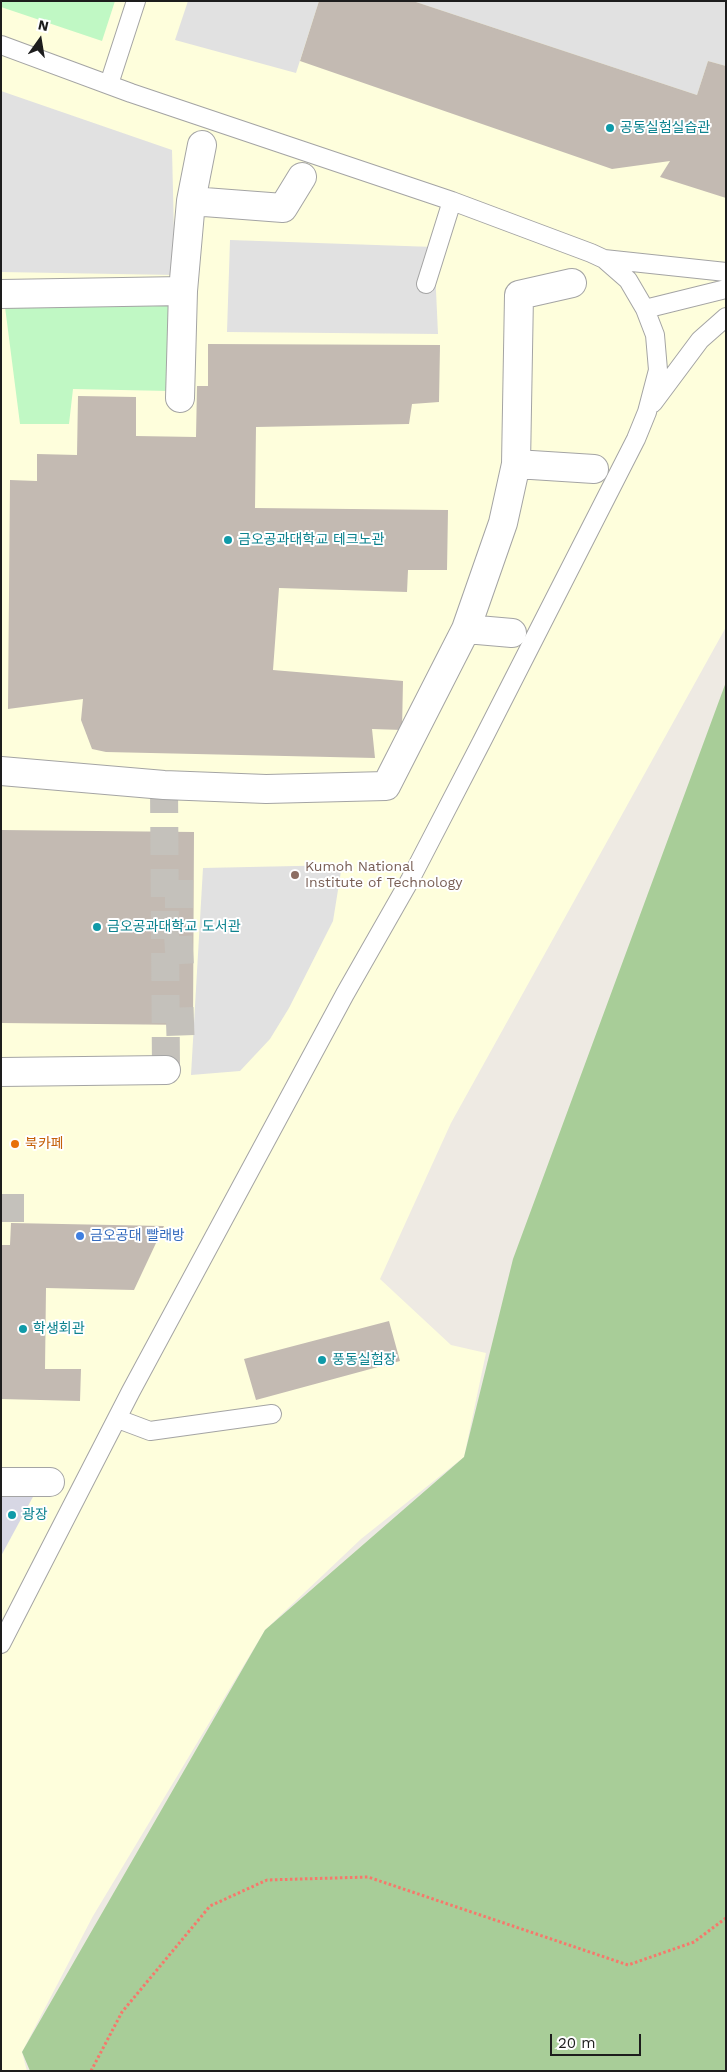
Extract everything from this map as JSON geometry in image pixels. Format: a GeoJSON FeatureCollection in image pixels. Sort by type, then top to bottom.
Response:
{"type":"FeatureCollection","features":[{"type":"Feature","properties":{"kind":"street"},"geometry":{"type":"LineString","coordinates":[[180,398],[183,291],[191,200],[202,145]]}},
{"type":"Feature","properties":{"kind":"street"},"geometry":{"type":"LineString","coordinates":[[191,200],[283,208],[302,177]]}},
{"type":"Feature","properties":{"kind":"street"},"geometry":{"type":"LineString","coordinates":[[1,771],[164,785],[266,789],[386,786],[466,629],[503,523],[516,464],[519,295],[572,283]]}},
{"type":"Feature","properties":{"kind":"street"},"geometry":{"type":"LineString","coordinates":[[1,294],[183,291]]}},
{"type":"Feature","properties":{"kind":"street"},"geometry":{"type":"LineString","coordinates":[[516,464],[594,469]]}},
{"type":"Feature","properties":{"kind":"street"},"geometry":{"type":"LineString","coordinates":[[466,629],[512,633]]}},
{"type":"Feature","properties":{"kind":"street"},"geometry":{"type":"LineString","coordinates":[[1,1072],[166,1070]]}},
{"type":"Feature","properties":{"kind":"street"},"geometry":{"type":"LineString","coordinates":[[1,1482],[50,1482]]}},
{"type":"Feature","properties":{"kind":"lane"},"geometry":{"type":"LineString","coordinates":[[109,84],[136,1]]}},
{"type":"Feature","properties":{"kind":"lane"},"geometry":{"type":"LineString","coordinates":[[1,45],[109,84],[452,201],[604,259],[726,272]]}},
{"type":"Feature","properties":{"kind":"lane"},"geometry":{"type":"LineString","coordinates":[[426,284],[452,201]]}},
{"type":"Feature","properties":{"kind":"lane"},"geometry":{"type":"LineString","coordinates":[[604,259],[628,280],[645,309],[654,335],[658,370],[647,412]]}},
{"type":"Feature","properties":{"kind":"lane"},"geometry":{"type":"LineString","coordinates":[[645,309],[726,289]]}},
{"type":"Feature","properties":{"kind":"lane"},"geometry":{"type":"LineString","coordinates":[[1,1644],[340,1003],[414,871],[596,518],[647,412],[700,340],[726,317]]}},
{"type":"Feature","properties":{"kind":"lane"},"geometry":{"type":"LineString","coordinates":[[118,1420],[150,1431],[272,1414]]}},
{"type":"Feature","properties":{"kind":"path"},"geometry":{"type":"LineString","coordinates":[[90,2071],[122,2012],[210,1906],[267,1880],[368,1877],[628,1965],[694,1942],[726,1918]]}},
{"type":"Feature","properties":{"kind":"shaded area","name":"Kumoh National Institute of Technology"},"geometry":{"type":"Polygon","coordinates":[[[1,1],[726,1],[726,627],[451,1123],[380,1279],[451,1345],[486,1353],[464,1457],[361,1539],[265,1630],[93,1916],[22,2052],[27,2071],[1,2071],[1,1]]]}},
{"type":"Feature","properties":{"kind":"shaded area"},"geometry":{"type":"Polygon","coordinates":[[[188,1],[319,1],[296,73],[175,40],[188,1]]]}},
{"type":"Feature","properties":{"kind":"shaded area"},"geometry":{"type":"Polygon","coordinates":[[[413,1],[726,1],[726,66],[708,61],[697,95],[413,1]]]}},
{"type":"Feature","properties":{"kind":"shaded area"},"geometry":{"type":"Polygon","coordinates":[[[1,91],[172,150],[175,275],[1,272],[1,91]]]}},
{"type":"Feature","properties":{"kind":"shaded area"},"geometry":{"type":"Polygon","coordinates":[[[230,240],[434,247],[438,334],[227,332],[230,240]]]}},
{"type":"Feature","properties":{"kind":"shaded area"},"geometry":{"type":"Polygon","coordinates":[[[342,865],[333,921],[289,1008],[270,1039],[240,1071],[191,1075],[203,868],[342,865]]]}},
{"type":"Feature","properties":{"kind":"shaded area","name":"광장"},"geometry":{"type":"Polygon","coordinates":[[[1,1482],[41,1482],[1,1556],[1,1482]]]}},
{"type":"Feature","properties":{"kind":"green space"},"geometry":{"type":"Polygon","coordinates":[[[1,1],[115,1],[102,41],[1,7],[1,1]]]}},
{"type":"Feature","properties":{"kind":"green space"},"geometry":{"type":"Polygon","coordinates":[[[173,297],[169,391],[73,389],[69,424],[20,424],[4,299],[173,297]]]}},
{"type":"Feature","properties":{"kind":"green space"},"geometry":{"type":"Polygon","coordinates":[[[726,682],[726,2071],[30,2071],[22,2052],[265,1630],[464,1457],[513,1259],[726,682]]]}},
{"type":"Feature","properties":{"kind":"building","name":"공동실험실습관"},"geometry":{"type":"Polygon","coordinates":[[[319,1],[413,1],[697,95],[708,61],[726,66],[726,198],[660,177],[670,161],[612,169],[300,61],[319,1]]]}},
{"type":"Feature","properties":{"kind":"building","name":"금오공과대학교 테크노관"},"geometry":{"type":"Polygon","coordinates":[[[208,344],[440,345],[439,402],[412,404],[409,424],[256,427],[255,508],[448,510],[447,570],[408,570],[407,592],[279,588],[273,670],[403,681],[402,730],[372,729],[375,758],[106,752],[92,749],[81,720],[83,699],[8,709],[10,480],[37,481],[37,454],[77,455],[78,396],[136,397],[136,436],[196,437],[197,386],[208,386],[208,344]]]}},
{"type":"Feature","properties":{"kind":"building","name":"금오공과대학교 도서관"},"geometry":{"type":"Polygon","coordinates":[[[1,830],[194,832],[193,1025],[1,1023],[1,830]]]}},
{"type":"Feature","properties":{"kind":"building","name":"학생회관"},"geometry":{"type":"Polygon","coordinates":[[[11,1223],[164,1226],[134,1290],[46,1288],[45,1369],[81,1369],[80,1401],[1,1399],[1,1245],[10,1245],[11,1223]]]}},
{"type":"Feature","properties":{"kind":"building","name":"풍동실험장"},"geometry":{"type":"Polygon","coordinates":[[[389,1321],[400,1361],[256,1400],[244,1359],[389,1321]]]}},
{"type":"Feature","properties":{"kind":"tunnel"},"geometry":{"type":"LineString","coordinates":[[164,785],[166,1070]]}},
{"type":"Feature","properties":{"kind":"tunnel"},"geometry":{"type":"LineString","coordinates":[[165,894],[202,894]]}},
{"type":"Feature","properties":{"kind":"tunnel"},"geometry":{"type":"LineString","coordinates":[[165,951],[199,949]]}},
{"type":"Feature","properties":{"kind":"tunnel"},"geometry":{"type":"LineString","coordinates":[[166,1022],[195,1021]]}},
{"type":"Feature","properties":{"kind":"tunnel"},"geometry":{"type":"LineString","coordinates":[[1,1208],[24,1208]]}},
{"type":"Feature","properties":{"kind":"place","name":"공동실험실습관"},"geometry":{"type":"Point","coordinates":[610,128]}},
{"type":"Feature","properties":{"kind":"place","name":"금오공과대학교 테크노관"},"geometry":{"type":"Point","coordinates":[228,540]}},
{"type":"Feature","properties":{"kind":"place","name":"Kumoh National Institute of Technology"},"geometry":{"type":"Point","coordinates":[295,875]}},
{"type":"Feature","properties":{"kind":"place","name":"금오공과대학교 도서관"},"geometry":{"type":"Point","coordinates":[97,927]}},
{"type":"Feature","properties":{"kind":"place","name":"북카페"},"geometry":{"type":"Point","coordinates":[15,1144]}},
{"type":"Feature","properties":{"kind":"place","name":"금오공대 빨래방"},"geometry":{"type":"Point","coordinates":[80,1236]}},
{"type":"Feature","properties":{"kind":"place","name":"학생회관"},"geometry":{"type":"Point","coordinates":[23,1329]}},
{"type":"Feature","properties":{"kind":"place","name":"풍동실험장"},"geometry":{"type":"Point","coordinates":[322,1360]}},
{"type":"Feature","properties":{"kind":"place","name":"광장"},"geometry":{"type":"Point","coordinates":[12,1515]}}]}
